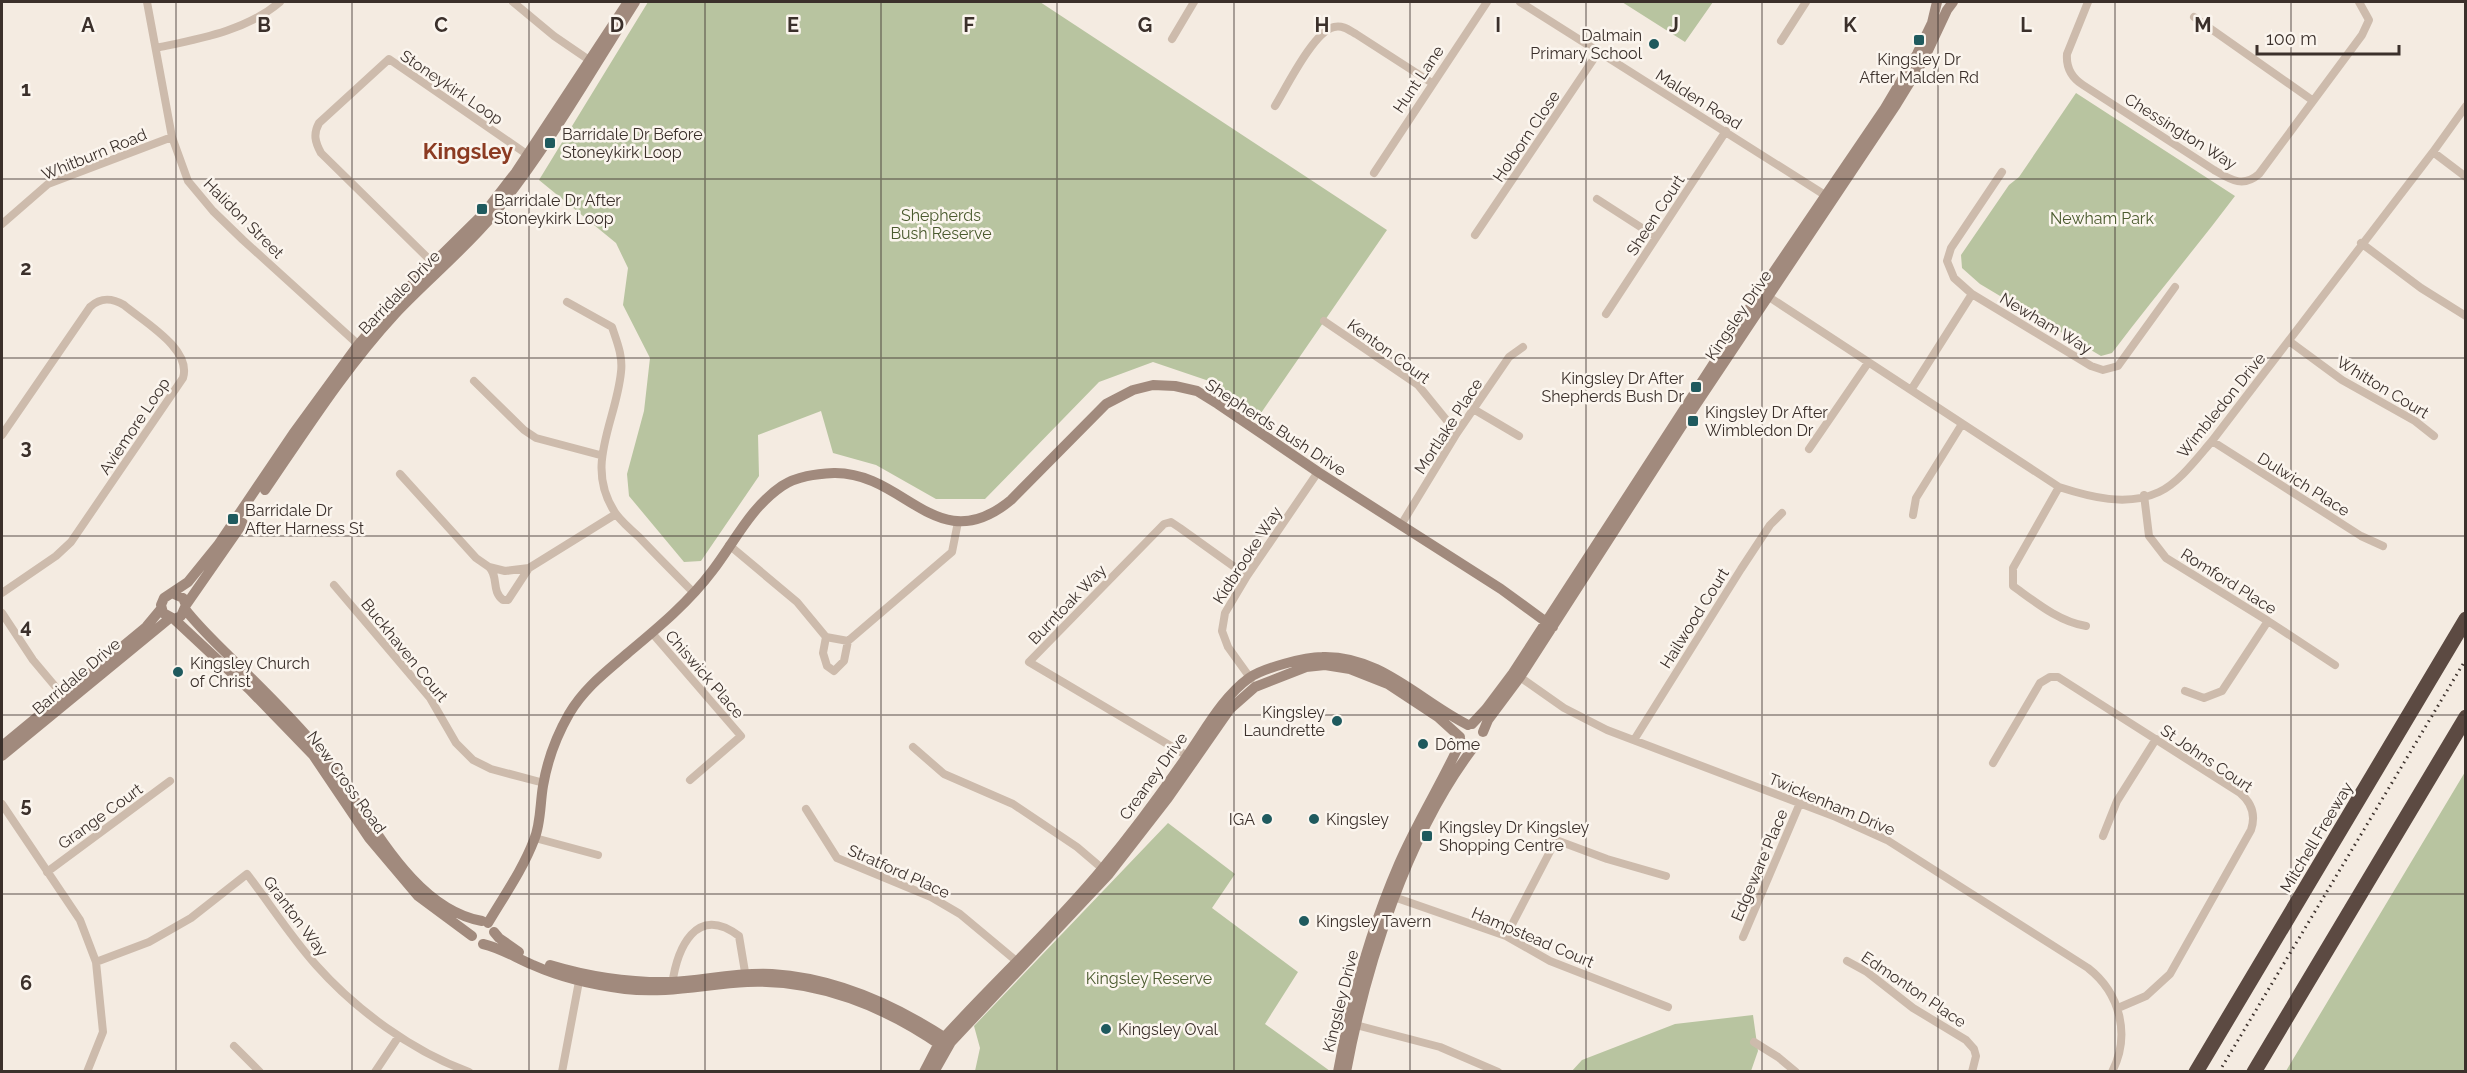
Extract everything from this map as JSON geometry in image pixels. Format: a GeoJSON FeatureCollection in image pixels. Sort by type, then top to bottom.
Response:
{"type":"FeatureCollection","features":[{"type":"Feature","properties":{"kind":"highway"},"geometry":{"type":"LineString","coordinates":[[2449,646],[2466,613]]}},
{"type":"Feature","properties":{"kind":"highway","name":"Mitchell Freeway"},"geometry":{"type":"LineString","coordinates":[[2196,1071],[2466,619]]}},
{"type":"Feature","properties":{"kind":"highway"},"geometry":{"type":"LineString","coordinates":[[2254,1071],[2466,717]]}},
{"type":"Feature","properties":{"kind":"street","name":"Halidon Street"},"geometry":{"type":"LineString","coordinates":[[147,2],[172,137],[188,181],[213,211],[361,347]]}},
{"type":"Feature","properties":{"kind":"street"},"geometry":{"type":"LineString","coordinates":[[156,48],[221,33],[270,10],[280,2]]}},
{"type":"Feature","properties":{"kind":"street"},"geometry":{"type":"LineString","coordinates":[[513,2],[554,36],[593,63]]}},
{"type":"Feature","properties":{"kind":"street","name":"Barridale Drive"},"geometry":{"type":"LineString","coordinates":[[593,63],[627,2]]}},
{"type":"Feature","properties":{"kind":"street","name":"Barridale Drive"},"geometry":{"type":"LineString","coordinates":[[174,594],[188,582],[218,545],[293,434],[361,347],[437,268],[493,215],[635,2]]}},
{"type":"Feature","properties":{"kind":"street"},"geometry":{"type":"LineString","coordinates":[[1172,39],[1194,2]]}},
{"type":"Feature","properties":{"kind":"street","name":"Hunt Lane"},"geometry":{"type":"LineString","coordinates":[[1374,173],[1487,2]]}},
{"type":"Feature","properties":{"kind":"street","name":"Malden Road"},"geometry":{"type":"LineString","coordinates":[[1521,2],[1830,199]]}},
{"type":"Feature","properties":{"kind":"street"},"geometry":{"type":"LineString","coordinates":[[1781,41],[1806,2]]}},
{"type":"Feature","properties":{"kind":"street","name":"Kingsley Drive"},"geometry":{"type":"LineString","coordinates":[[1830,199],[1917,54],[1932,23],[1937,2]]}},
{"type":"Feature","properties":{"kind":"street"},"geometry":{"type":"LineString","coordinates":[[1944,2],[1954,2]]}},
{"type":"Feature","properties":{"kind":"street","name":"Kingsley Drive"},"geometry":{"type":"LineString","coordinates":[[1484,732],[1488,720],[1516,675],[1764,294],[1896,105],[1923,61],[1947,10],[1954,2]]}},
{"type":"Feature","properties":{"kind":"street","name":"Chessington Way"},"geometry":{"type":"LineString","coordinates":[[2088,2],[2067,54],[2066,62],[2073,76],[2083,85],[2231,180],[2247,182],[2259,174],[2367,27],[2368,14],[2359,2]]}},
{"type":"Feature","properties":{"kind":"street"},"geometry":{"type":"LineString","coordinates":[[2194,17],[2312,100]]}},
{"type":"Feature","properties":{"kind":"street"},"geometry":{"type":"LineString","coordinates":[[1275,106],[1316,40],[1332,27],[1343,27],[1356,34],[1432,83]]}},
{"type":"Feature","properties":{"kind":"street","name":"Holborn Close"},"geometry":{"type":"LineString","coordinates":[[1475,235],[1599,51]]}},
{"type":"Feature","properties":{"kind":"street","name":"Stoneykirk Loop"},"geometry":{"type":"LineString","coordinates":[[437,268],[321,153],[315,138],[315,131],[319,123],[389,59],[531,157]]}},
{"type":"Feature","properties":{"kind":"street","name":"Wimbledon Drive"},"geometry":{"type":"LineString","coordinates":[[1764,294],[2059,487],[2102,499],[2130,499],[2159,492],[2187,469],[2212,441],[2466,106]]}},
{"type":"Feature","properties":{"kind":"street","name":"Sheen Court"},"geometry":{"type":"LineString","coordinates":[[1606,314],[1726,131]]}},
{"type":"Feature","properties":{"kind":"street","name":"Whitburn Road"},"geometry":{"type":"LineString","coordinates":[[2,224],[48,184],[172,137]]}},
{"type":"Feature","properties":{"kind":"street"},"geometry":{"type":"LineString","coordinates":[[2433,152],[2466,177]]}},
{"type":"Feature","properties":{"kind":"street","name":"Newham Way"},"geometry":{"type":"LineString","coordinates":[[2002,172],[1951,248],[1947,261],[1954,278],[1972,294],[2091,366],[2103,370],[2118,366],[2175,287]]}},
{"type":"Feature","properties":{"kind":"street"},"geometry":{"type":"LineString","coordinates":[[1597,199],[1656,237]]}},
{"type":"Feature","properties":{"kind":"street"},"geometry":{"type":"LineString","coordinates":[[2361,243],[2421,288],[2466,316]]}},
{"type":"Feature","properties":{"kind":"street"},"geometry":{"type":"LineString","coordinates":[[1911,390],[1972,294]]}},
{"type":"Feature","properties":{"kind":"street","name":"Aviemore Loop"},"geometry":{"type":"LineString","coordinates":[[2,435],[90,307],[101,300],[116,301],[124,305],[177,348],[185,363],[183,378],[71,542],[56,556],[2,593]]}},
{"type":"Feature","properties":{"kind":"street"},"geometry":{"type":"LineString","coordinates":[[567,302],[612,327],[620,350],[621,370],[616,403],[600,455],[600,472],[604,490],[616,514],[694,593]]}},
{"type":"Feature","properties":{"kind":"street","name":"Kenton Court"},"geometry":{"type":"LineString","coordinates":[[1324,321],[1418,385],[1457,433]]}},
{"type":"Feature","properties":{"kind":"street","name":"Whitton Court"},"geometry":{"type":"LineString","coordinates":[[2289,340],[2342,380],[2415,422],[2434,436]]}},
{"type":"Feature","properties":{"kind":"street","name":"Barridale Drive"},"geometry":{"type":"LineString","coordinates":[[186,607],[361,347]]}},
{"type":"Feature","properties":{"kind":"street","name":"Mortlake Place"},"geometry":{"type":"LineString","coordinates":[[1401,525],[1457,433],[1475,410],[1509,357],[1523,347]]}},
{"type":"Feature","properties":{"kind":"street"},"geometry":{"type":"LineString","coordinates":[[1809,449],[1868,363]]}},
{"type":"Feature","properties":{"kind":"street"},"geometry":{"type":"LineString","coordinates":[[474,381],[524,430],[536,438],[600,455]]}},
{"type":"Feature","properties":{"kind":"street","name":"Shepherds Bush Drive"},"geometry":{"type":"LineString","coordinates":[[488,925],[513,883],[535,838],[544,783],[557,739],[569,713],[586,690],[694,593],[763,501],[783,486],[799,478],[824,473],[855,475],[886,486],[933,516],[958,522],[986,518],[1011,500],[1106,404],[1132,390],[1153,385],[1175,386],[1197,391],[1318,472],[1501,589],[1512,593],[1551,622]]}},
{"type":"Feature","properties":{"kind":"street"},"geometry":{"type":"LineString","coordinates":[[1475,410],[1519,436]]}},
{"type":"Feature","properties":{"kind":"street"},"geometry":{"type":"LineString","coordinates":[[1913,515],[1916,498],[1962,424]]}},
{"type":"Feature","properties":{"kind":"street","name":"Dulwich Place"},"geometry":{"type":"LineString","coordinates":[[2212,441],[2361,536],[2383,546]]}},
{"type":"Feature","properties":{"kind":"street","name":"Kidbrooke Way"},"geometry":{"type":"LineString","coordinates":[[1252,682],[1228,647],[1222,631],[1225,613],[1247,576],[1318,472]]}},
{"type":"Feature","properties":{"kind":"street"},"geometry":{"type":"LineString","coordinates":[[400,474],[476,558],[494,572],[498,597],[508,600],[529,568]]}},
{"type":"Feature","properties":{"kind":"street"},"geometry":{"type":"LineString","coordinates":[[2059,487],[2013,568],[2013,585],[2043,608],[2078,625],[2086,626]]}},
{"type":"Feature","properties":{"kind":"street","name":"Romford Place"},"geometry":{"type":"LineString","coordinates":[[2144,495],[2149,536],[2166,558],[2335,665]]}},
{"type":"Feature","properties":{"kind":"street","name":"Hailwood Court"},"geometry":{"type":"LineString","coordinates":[[1634,741],[1741,569],[1770,525],[1782,513]]}},
{"type":"Feature","properties":{"kind":"street"},"geometry":{"type":"LineString","coordinates":[[489,567],[505,571],[529,568],[616,514]]}},
{"type":"Feature","properties":{"kind":"street"},"geometry":{"type":"LineString","coordinates":[[826,637],[823,654],[826,666],[834,670],[844,661],[848,641],[952,552],[958,522]]}},
{"type":"Feature","properties":{"kind":"street","name":"Burntoak Way"},"geometry":{"type":"LineString","coordinates":[[1191,758],[1029,662],[1164,524],[1171,522],[1247,576]]}},
{"type":"Feature","properties":{"kind":"street"},"geometry":{"type":"LineString","coordinates":[[729,545],[797,602],[826,637],[848,641]]}},
{"type":"Feature","properties":{"kind":"street","name":"Buckhaven Court"},"geometry":{"type":"LineString","coordinates":[[334,585],[430,698],[456,743],[473,760],[491,769],[544,783]]}},
{"type":"Feature","properties":{"kind":"street"},"geometry":{"type":"LineString","coordinates":[[174,594],[183,598],[186,607],[181,616],[172,618],[161,609],[164,598],[174,594]]}},
{"type":"Feature","properties":{"kind":"street","name":"New Cross Road"},"geometry":{"type":"LineString","coordinates":[[186,607],[319,750],[376,833],[423,889],[446,908],[465,918],[488,925],[499,938],[525,955],[580,978]]}},
{"type":"Feature","properties":{"kind":"street","name":"Barridale Drive"},"geometry":{"type":"LineString","coordinates":[[2,756],[146,627],[161,609]]}},
{"type":"Feature","properties":{"kind":"street"},"geometry":{"type":"LineString","coordinates":[[2,613],[33,660],[66,699]]}},
{"type":"Feature","properties":{"kind":"street","name":"Barridale Drive"},"geometry":{"type":"LineString","coordinates":[[2,746],[172,618]]}},
{"type":"Feature","properties":{"kind":"street","name":"New Cross Road"},"geometry":{"type":"LineString","coordinates":[[172,618],[249,689],[313,755],[369,838],[418,896],[471,936]]}},
{"type":"Feature","properties":{"kind":"street"},"geometry":{"type":"LineString","coordinates":[[2185,691],[2204,698],[2222,691],[2268,621]]}},
{"type":"Feature","properties":{"kind":"street","name":"Chiswick Place"},"geometry":{"type":"LineString","coordinates":[[652,633],[741,736],[690,780]]}},
{"type":"Feature","properties":{"kind":"street","name":"Creaney Drive"},"geometry":{"type":"LineString","coordinates":[[924,1071],[945,1043],[1106,871],[1191,758],[1223,703],[1252,682],[1304,659],[1326,657],[1353,661],[1381,670],[1441,710],[1470,724]]}},
{"type":"Feature","properties":{"kind":"street","name":"Creaney Drive"},"geometry":{"type":"LineString","coordinates":[[1252,682],[1306,667],[1325,665],[1350,669],[1388,684],[1438,717],[1460,739]]}},
{"type":"Feature","properties":{"kind":"street","name":"Kingsley Drive"},"geometry":{"type":"LineString","coordinates":[[1470,724],[1516,675]]}},
{"type":"Feature","properties":{"kind":"street","name":"Twickenham Drive"},"geometry":{"type":"LineString","coordinates":[[1516,675],[1587,721],[1836,817],[1887,840],[2093,972],[2109,991],[2118,1008],[2122,1037],[2120,1052],[2112,1071]]}},
{"type":"Feature","properties":{"kind":"street","name":"St Johns Court"},"geometry":{"type":"LineString","coordinates":[[1993,763],[2040,683],[2050,677],[2061,678],[2243,796],[2251,807],[2253,820],[2248,835],[2170,974],[2146,996],[2118,1008]]}},
{"type":"Feature","properties":{"kind":"street"},"geometry":{"type":"LineString","coordinates":[[1470,724],[1479,726],[1484,732],[1482,743],[1473,748],[1466,747],[1460,739],[1462,729],[1470,724]]}},
{"type":"Feature","properties":{"kind":"street","name":"Kingsley Drive"},"geometry":{"type":"LineString","coordinates":[[1346,1071],[1360,972],[1417,824],[1448,769],[1460,739]]}},
{"type":"Feature","properties":{"kind":"street"},"geometry":{"type":"LineString","coordinates":[[2103,836],[2117,801],[2156,739]]}},
{"type":"Feature","properties":{"kind":"street"},"geometry":{"type":"LineString","coordinates":[[913,747],[945,774],[1013,804],[1077,847],[1106,871]]}},
{"type":"Feature","properties":{"kind":"street","name":"Kingsley Drive"},"geometry":{"type":"LineString","coordinates":[[1390,896],[1462,763],[1473,748]]}},
{"type":"Feature","properties":{"kind":"street","name":"Grange Court"},"geometry":{"type":"LineString","coordinates":[[47,872],[170,781]]}},
{"type":"Feature","properties":{"kind":"street"},"geometry":{"type":"LineString","coordinates":[[2,804],[80,920],[96,962],[103,1032],[87,1071]]}},
{"type":"Feature","properties":{"kind":"street","name":"Edgeware Place"},"geometry":{"type":"LineString","coordinates":[[1743,937],[1800,804]]}},
{"type":"Feature","properties":{"kind":"street","name":"Stratford Place"},"geometry":{"type":"LineString","coordinates":[[806,809],[837,858],[931,897],[960,914],[1020,964]]}},
{"type":"Feature","properties":{"kind":"street"},"geometry":{"type":"LineString","coordinates":[[535,838],[598,855]]}},
{"type":"Feature","properties":{"kind":"street"},"geometry":{"type":"LineString","coordinates":[[1506,936],[1556,840],[1607,859],[1666,876]]}},
{"type":"Feature","properties":{"kind":"street","name":"Granton Way"},"geometry":{"type":"LineString","coordinates":[[96,962],[149,942],[191,918],[247,874],[316,966],[362,1009],[399,1035],[449,1064],[469,1071]]}},
{"type":"Feature","properties":{"kind":"street","name":"Hampstead Court"},"geometry":{"type":"LineString","coordinates":[[1390,896],[1506,936],[1550,961],[1668,1006]]}},
{"type":"Feature","properties":{"kind":"street"},"geometry":{"type":"LineString","coordinates":[[671,986],[681,946],[690,934],[705,926],[716,924],[739,936],[746,978]]}},
{"type":"Feature","properties":{"kind":"street"},"geometry":{"type":"LineString","coordinates":[[488,925],[492,939],[483,944],[476,942],[471,936],[473,926],[488,925]]}},
{"type":"Feature","properties":{"kind":"street","name":"New Cross Road"},"geometry":{"type":"LineString","coordinates":[[483,944],[495,947],[534,966],[628,989],[746,978],[796,985],[852,998],[945,1043]]}},
{"type":"Feature","properties":{"kind":"street","name":"Edmonton Place"},"geometry":{"type":"LineString","coordinates":[[1847,961],[1868,972],[1913,1008],[1971,1044],[1976,1056],[1972,1071]]}},
{"type":"Feature","properties":{"kind":"street"},"geometry":{"type":"LineString","coordinates":[[562,1071],[580,978]]}},
{"type":"Feature","properties":{"kind":"street"},"geometry":{"type":"LineString","coordinates":[[1351,1024],[1440,1047],[1498,1071]]}},
{"type":"Feature","properties":{"kind":"street","name":"Kingsley Drive"},"geometry":{"type":"LineString","coordinates":[[1338,1071],[1351,1024]]}},
{"type":"Feature","properties":{"kind":"street"},"geometry":{"type":"LineString","coordinates":[[375,1071],[399,1035]]}},
{"type":"Feature","properties":{"kind":"street"},"geometry":{"type":"LineString","coordinates":[[1754,1042],[1796,1071]]}},
{"type":"Feature","properties":{"kind":"street","name":"Creaney Drive"},"geometry":{"type":"LineString","coordinates":[[934,1071],[945,1043]]}},
{"type":"Feature","properties":{"kind":"street"},"geometry":{"type":"LineString","coordinates":[[234,1046],[260,1071]]}},
{"type":"Feature","properties":{"kind":"green space","name":"Shepherds Bush Reserve"},"geometry":{"type":"Polygon","coordinates":[[[648,2],[1040,2],[1387,230],[1261,413],[1209,381],[1153,362],[1099,382],[985,499],[936,499],[876,465],[833,453],[821,411],[758,435],[759,476],[701,561],[684,562],[629,496],[627,474],[644,411],[650,358],[623,305],[628,268],[616,243],[539,180],[648,2]]]}},
{"type":"Feature","properties":{"kind":"green space"},"geometry":{"type":"Polygon","coordinates":[[[1622,2],[1713,2],[1685,42],[1622,2]]]}},
{"type":"Feature","properties":{"kind":"green space","name":"Newham Park"},"geometry":{"type":"Polygon","coordinates":[[[2076,93],[2235,196],[2112,353],[2101,356],[1980,284],[1962,268],[1961,255],[2009,185],[2019,177],[2076,93]]]}},
{"type":"Feature","properties":{"kind":"green space"},"geometry":{"type":"Polygon","coordinates":[[[2465,772],[2465,1071],[2286,1071],[2465,772]]]}},
{"type":"Feature","properties":{"kind":"green space","name":"Kingsley Reserve"},"geometry":{"type":"Polygon","coordinates":[[[1168,823],[1235,874],[1212,908],[1298,972],[1265,1024],[1330,1071],[975,1071],[980,1048],[974,1026],[1168,823]]]}},
{"type":"Feature","properties":{"kind":"green space"},"geometry":{"type":"Polygon","coordinates":[[[1753,1015],[1758,1051],[1751,1071],[1571,1072],[1582,1060],[1675,1024],[1753,1015]]]}},
{"type":"Feature","properties":{"kind":"railway"},"geometry":{"type":"LineString","coordinates":[[2219,1072],[2466,659]]}},
{"type":"Feature","properties":{"kind":"place","name":"Kingsley Dr After Malden Rd"},"geometry":{"type":"Point","coordinates":[1919,40]}},
{"type":"Feature","properties":{"kind":"place","name":"Dalmain Primary School"},"geometry":{"type":"Point","coordinates":[1654,44]}},
{"type":"Feature","properties":{"kind":"place","name":"Barridale Dr Before Stoneykirk Loop"},"geometry":{"type":"Point","coordinates":[550,143]}},
{"type":"Feature","properties":{"kind":"place","name":"Barridale Dr After Stoneykirk Loop"},"geometry":{"type":"Point","coordinates":[482,209]}},
{"type":"Feature","properties":{"kind":"place","name":"Kingsley Dr After Shepherds Bush Dr"},"geometry":{"type":"Point","coordinates":[1696,387]}},
{"type":"Feature","properties":{"kind":"place","name":"Kingsley Dr After Wimbledon Dr"},"geometry":{"type":"Point","coordinates":[1693,421]}},
{"type":"Feature","properties":{"kind":"place","name":"Barridale Dr After Harness St"},"geometry":{"type":"Point","coordinates":[233,519]}},
{"type":"Feature","properties":{"kind":"place","name":"Kingsley Church of Christ"},"geometry":{"type":"Point","coordinates":[178,672]}},
{"type":"Feature","properties":{"kind":"place","name":"Kingsley Laundrette"},"geometry":{"type":"Point","coordinates":[1337,721]}},
{"type":"Feature","properties":{"kind":"place","name":"Dôme"},"geometry":{"type":"Point","coordinates":[1423,744]}},
{"type":"Feature","properties":{"kind":"place","name":"IGA"},"geometry":{"type":"Point","coordinates":[1267,819]}},
{"type":"Feature","properties":{"kind":"place","name":"Kingsley"},"geometry":{"type":"Point","coordinates":[1314,819]}},
{"type":"Feature","properties":{"kind":"place","name":"Kingsley Dr Kingsley Shopping Centre"},"geometry":{"type":"Point","coordinates":[1427,836]}},
{"type":"Feature","properties":{"kind":"place","name":"Kingsley Tavern"},"geometry":{"type":"Point","coordinates":[1304,921]}},
{"type":"Feature","properties":{"kind":"place","name":"Kingsley Oval"},"geometry":{"type":"Point","coordinates":[1106,1029]}},
{"type":"Feature","properties":{"kind":"district","name":"Kingsley"},"geometry":{"type":"Point","coordinates":[468,151]}}]}
